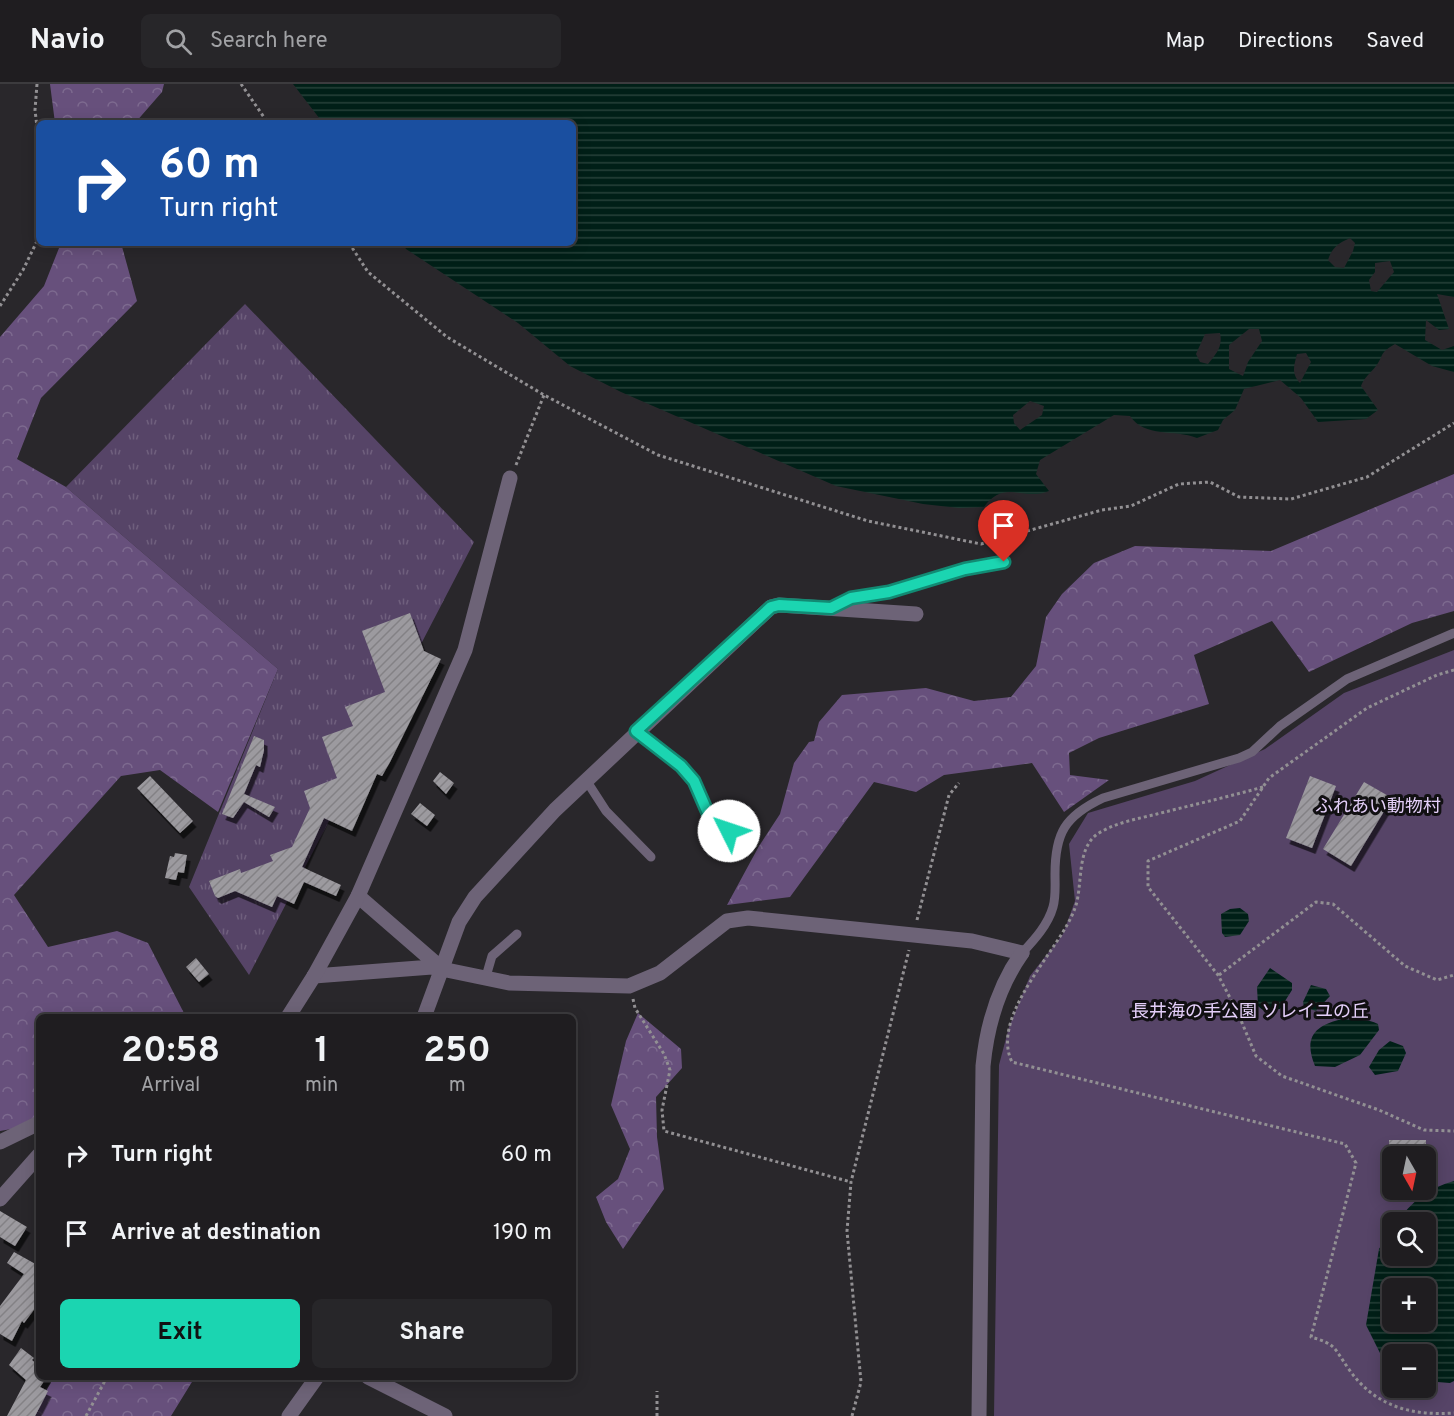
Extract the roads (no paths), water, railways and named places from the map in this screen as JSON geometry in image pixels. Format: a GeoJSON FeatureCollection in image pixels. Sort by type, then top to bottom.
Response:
{"type":"FeatureCollection","features":[{"type":"Feature","properties":{"kind":"street"},"geometry":{"type":"LineString","coordinates":[[290,1014],[314,976],[358,896],[465,650],[510,478]]}},
{"type":"Feature","properties":{"kind":"street"},"geometry":{"type":"LineString","coordinates":[[425,1014],[459,922],[476,897],[586,780],[771,607],[779,605],[916,614]]}},
{"type":"Feature","properties":{"kind":"street"},"geometry":{"type":"LineString","coordinates":[[358,896],[441,968]]}},
{"type":"Feature","properties":{"kind":"street"},"geometry":{"type":"LineString","coordinates":[[314,976],[441,968],[485,980],[629,986],[660,973],[727,921],[748,918],[972,941],[1022,953],[1007,974],[986,1032],[983,1066],[979,1416]]}},
{"type":"Feature","properties":{"kind":"street"},"geometry":{"type":"LineString","coordinates":[[0,1142],[36,1124]]}},
{"type":"Feature","properties":{"kind":"street"},"geometry":{"type":"LineString","coordinates":[[0,1199],[36,1158]]}},
{"type":"Feature","properties":{"kind":"street"},"geometry":{"type":"LineString","coordinates":[[289,1416],[315,1380]]}},
{"type":"Feature","properties":{"kind":"street"},"geometry":{"type":"LineString","coordinates":[[374,1380],[445,1416]]}},
{"type":"Feature","properties":{"kind":"lane"},"geometry":{"type":"LineString","coordinates":[[831,608],[851,598],[889,592],[965,569],[1004,562]]}},
{"type":"Feature","properties":{"kind":"lane"},"geometry":{"type":"LineString","coordinates":[[1022,953],[1049,918],[1054,904],[1055,850],[1060,834],[1070,819],[1083,807],[1103,798],[1239,758],[1252,752],[1289,719],[1347,679],[1454,633]]}},
{"type":"Feature","properties":{"kind":"lane"},"geometry":{"type":"LineString","coordinates":[[636,731],[681,766],[694,781],[714,827],[729,831]]}},
{"type":"Feature","properties":{"kind":"lane"},"geometry":{"type":"LineString","coordinates":[[586,780],[606,811],[651,857]]}},
{"type":"Feature","properties":{"kind":"lane"},"geometry":{"type":"LineString","coordinates":[[485,980],[492,956],[517,934]]}},
{"type":"Feature","properties":{"kind":"park label","name":"ふれあい動物村"},"geometry":{"type":"Point","coordinates":[1378,806]}},
{"type":"Feature","properties":{"kind":"park label","name":"長井海の手公園 ソレイユの丘"},"geometry":{"type":"Point","coordinates":[1250,1011]}}]}
